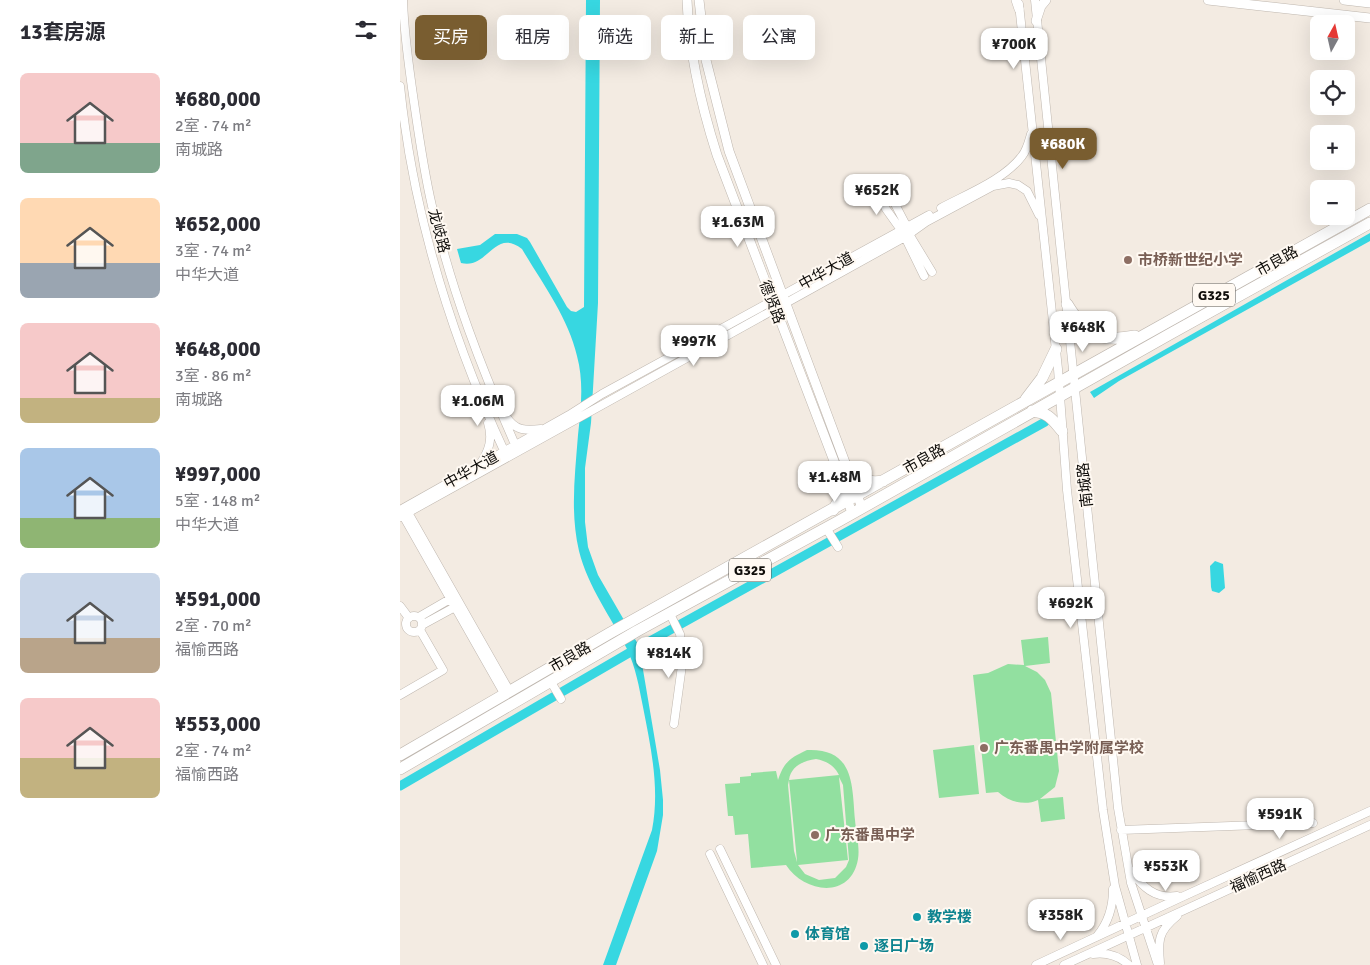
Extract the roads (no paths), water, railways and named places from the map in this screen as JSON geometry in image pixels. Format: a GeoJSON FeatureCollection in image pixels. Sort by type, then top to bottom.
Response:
{"type":"FeatureCollection","features":[{"type":"Feature","properties":{"kind":"highway","name":"市良路"},"geometry":{"type":"LineString","coordinates":[[636,626],[671,617],[828,530],[885,481],[1144,334],[1370,209]]}},
{"type":"Feature","properties":{"kind":"highway","name":"市良路"},"geometry":{"type":"LineString","coordinates":[[400,755],[507,694],[636,626],[833,510],[855,505],[1032,411],[1370,223]]}},
{"type":"Feature","properties":{"kind":"highway"},"geometry":{"type":"LineString","coordinates":[[1067,304],[1080,324],[1101,338],[1119,339],[1144,334]]}},
{"type":"Feature","properties":{"kind":"highway"},"geometry":{"type":"LineString","coordinates":[[1024,402],[1042,378],[1056,350]]}},
{"type":"Feature","properties":{"kind":"highway"},"geometry":{"type":"LineString","coordinates":[[1032,411],[1044,412],[1062,428]]}},
{"type":"Feature","properties":{"kind":"highway"},"geometry":{"type":"LineString","coordinates":[[847,466],[861,479],[874,483],[885,481]]}},
{"type":"Feature","properties":{"kind":"highway"},"geometry":{"type":"LineString","coordinates":[[833,510],[838,502],[841,483]]}},
{"type":"Feature","properties":{"kind":"highway","name":"市良路"},"geometry":{"type":"LineString","coordinates":[[400,769],[552,684],[613,638]]}},
{"type":"Feature","properties":{"kind":"main road","name":"德贤路"},"geometry":{"type":"LineString","coordinates":[[686,0],[693,62],[709,130],[722,172],[841,483],[855,505]]}},
{"type":"Feature","properties":{"kind":"main road","name":"德贤路"},"geometry":{"type":"LineString","coordinates":[[699,0],[706,60],[722,126],[735,167],[847,466],[855,505]]}},
{"type":"Feature","properties":{"kind":"main road"},"geometry":{"type":"LineString","coordinates":[[1036,21],[1041,6],[1046,0]]}},
{"type":"Feature","properties":{"kind":"main road"},"geometry":{"type":"LineString","coordinates":[[1208,0],[1370,18]]}},
{"type":"Feature","properties":{"kind":"main road"},"geometry":{"type":"LineString","coordinates":[[1344,0],[1370,3]]}},
{"type":"Feature","properties":{"kind":"street","name":"龙岐路"},"geometry":{"type":"LineString","coordinates":[[403,0],[420,146],[432,206],[457,297],[516,448]]}},
{"type":"Feature","properties":{"kind":"street"},"geometry":{"type":"LineString","coordinates":[[404,20],[409,0]]}},
{"type":"Feature","properties":{"kind":"street","name":"南城路"},"geometry":{"type":"LineString","coordinates":[[1035,0],[1121,830],[1131,883],[1159,965]]}},
{"type":"Feature","properties":{"kind":"street","name":"南城路"},"geometry":{"type":"LineString","coordinates":[[1018,3],[1056,350],[1068,499],[1102,800],[1112,872],[1137,965]]}},
{"type":"Feature","properties":{"kind":"street","name":"龙岐路"},"geometry":{"type":"LineString","coordinates":[[400,86],[401,106],[414,182],[426,236],[447,303],[479,390],[506,454]]}},
{"type":"Feature","properties":{"kind":"street","name":"中华大道"},"geometry":{"type":"LineString","coordinates":[[403,512],[506,454],[602,394],[785,299],[992,184],[1024,155],[1032,130]]}},
{"type":"Feature","properties":{"kind":"street"},"geometry":{"type":"LineString","coordinates":[[884,183],[924,276]]}},
{"type":"Feature","properties":{"kind":"street","name":"中华大道"},"geometry":{"type":"LineString","coordinates":[[992,184],[1009,183],[1018,185],[1027,191],[1042,223]]}},
{"type":"Feature","properties":{"kind":"street"},"geometry":{"type":"LineString","coordinates":[[875,188],[886,209],[906,232],[932,272]]}},
{"type":"Feature","properties":{"kind":"street","name":"中华大道"},"geometry":{"type":"LineString","coordinates":[[516,448],[567,425],[773,305]]}},
{"type":"Feature","properties":{"kind":"street"},"geometry":{"type":"LineString","coordinates":[[1053,323],[1068,321]]}},
{"type":"Feature","properties":{"kind":"street"},"geometry":{"type":"LineString","coordinates":[[491,388],[510,423],[515,427],[526,430],[546,428]]}},
{"type":"Feature","properties":{"kind":"street"},"geometry":{"type":"LineString","coordinates":[[478,466],[488,451],[491,433],[479,390]]}},
{"type":"Feature","properties":{"kind":"street"},"geometry":{"type":"LineString","coordinates":[[1062,428],[1079,424]]}},
{"type":"Feature","properties":{"kind":"street","name":"中华大道"},"geometry":{"type":"LineString","coordinates":[[403,512],[478,466],[506,454]]}},
{"type":"Feature","properties":{"kind":"street"},"geometry":{"type":"LineString","coordinates":[[403,512],[450,599],[507,694]]}},
{"type":"Feature","properties":{"kind":"street"},"geometry":{"type":"LineString","coordinates":[[403,512],[507,694]]}},
{"type":"Feature","properties":{"kind":"street"},"geometry":{"type":"LineString","coordinates":[[828,530],[838,546]]}},
{"type":"Feature","properties":{"kind":"street"},"geometry":{"type":"LineString","coordinates":[[450,599],[419,617],[409,618],[406,624],[408,629],[412,632],[455,607]]}},
{"type":"Feature","properties":{"kind":"street"},"geometry":{"type":"LineString","coordinates":[[400,606],[409,618]]}},
{"type":"Feature","properties":{"kind":"street"},"geometry":{"type":"LineString","coordinates":[[400,695],[444,670],[421,627],[422,620],[419,617]]}},
{"type":"Feature","properties":{"kind":"street"},"geometry":{"type":"LineString","coordinates":[[671,617],[680,634],[683,658],[674,724]]}},
{"type":"Feature","properties":{"kind":"street"},"geometry":{"type":"LineString","coordinates":[[552,684],[562,699]]}},
{"type":"Feature","properties":{"kind":"street","name":"福愉西路"},"geometry":{"type":"LineString","coordinates":[[1095,937],[1370,811]]}},
{"type":"Feature","properties":{"kind":"street"},"geometry":{"type":"LineString","coordinates":[[1121,830],[1313,822]]}},
{"type":"Feature","properties":{"kind":"street","name":"福愉西路"},"geometry":{"type":"LineString","coordinates":[[1077,959],[1370,825]]}},
{"type":"Feature","properties":{"kind":"street"},"geometry":{"type":"LineString","coordinates":[[720,849],[776,965]]}},
{"type":"Feature","properties":{"kind":"street"},"geometry":{"type":"LineString","coordinates":[[710,854],[763,965]]}},
{"type":"Feature","properties":{"kind":"street"},"geometry":{"type":"LineString","coordinates":[[1128,868],[1146,889],[1157,895],[1171,897],[1198,889]]}},
{"type":"Feature","properties":{"kind":"street"},"geometry":{"type":"LineString","coordinates":[[1036,965],[1095,937],[1105,925],[1111,913],[1113,897],[1112,872]]}},
{"type":"Feature","properties":{"kind":"street"},"geometry":{"type":"LineString","coordinates":[[1159,965],[1161,934],[1170,922],[1190,907]]}},
{"type":"Feature","properties":{"kind":"street"},"geometry":{"type":"LineString","coordinates":[[1064,965],[1077,959],[1101,953],[1116,956],[1129,965]]}},
{"type":"Feature","properties":{"kind":"water"},"geometry":{"type":"Polygon","coordinates":[[[586,0],[600,0],[600,15],[586,15],[586,0]]]}},
{"type":"Feature","properties":{"kind":"water"},"geometry":{"type":"Polygon","coordinates":[[[586,60],[600,60],[598,303],[591,423],[585,468],[585,522],[588,547],[598,575],[639,646],[660,770],[663,800],[663,815],[657,851],[616,965],[603,965],[652,830],[655,784],[649,738],[633,663],[588,577],[576,537],[574,493],[581,395],[579,366],[573,342],[561,314],[522,249],[512,244],[504,243],[478,261],[470,264],[461,263],[457,249],[480,245],[495,234],[517,234],[527,238],[567,307],[571,311],[576,312],[584,307],[586,60]]]}},
{"type":"Feature","properties":{"kind":"water"},"geometry":{"type":"Polygon","coordinates":[[[1370,233],[1370,241],[1119,381],[1094,398],[1090,392],[1370,233]]]}},
{"type":"Feature","properties":{"kind":"water"},"geometry":{"type":"Polygon","coordinates":[[[1215,561],[1223,564],[1225,588],[1219,593],[1212,591],[1211,587],[1210,566],[1215,561]]]}},
{"type":"Feature","properties":{"kind":"waterway"},"geometry":{"type":"LineString","coordinates":[[400,786],[634,650],[1045,422]]}},
{"type":"Feature","properties":{"kind":"place","name":"市桥新世纪小学"},"geometry":{"type":"Point","coordinates":[1128,260]}},
{"type":"Feature","properties":{"kind":"place","name":"广东番禺中学附属学校"},"geometry":{"type":"Point","coordinates":[984,748]}},
{"type":"Feature","properties":{"kind":"place","name":"广东番禺中学"},"geometry":{"type":"Point","coordinates":[815,835]}},
{"type":"Feature","properties":{"kind":"place","name":"教学楼"},"geometry":{"type":"Point","coordinates":[917,917]}},
{"type":"Feature","properties":{"kind":"place","name":"体育馆"},"geometry":{"type":"Point","coordinates":[795,934]}},
{"type":"Feature","properties":{"kind":"place","name":"逐日广场"},"geometry":{"type":"Point","coordinates":[864,946]}}]}
